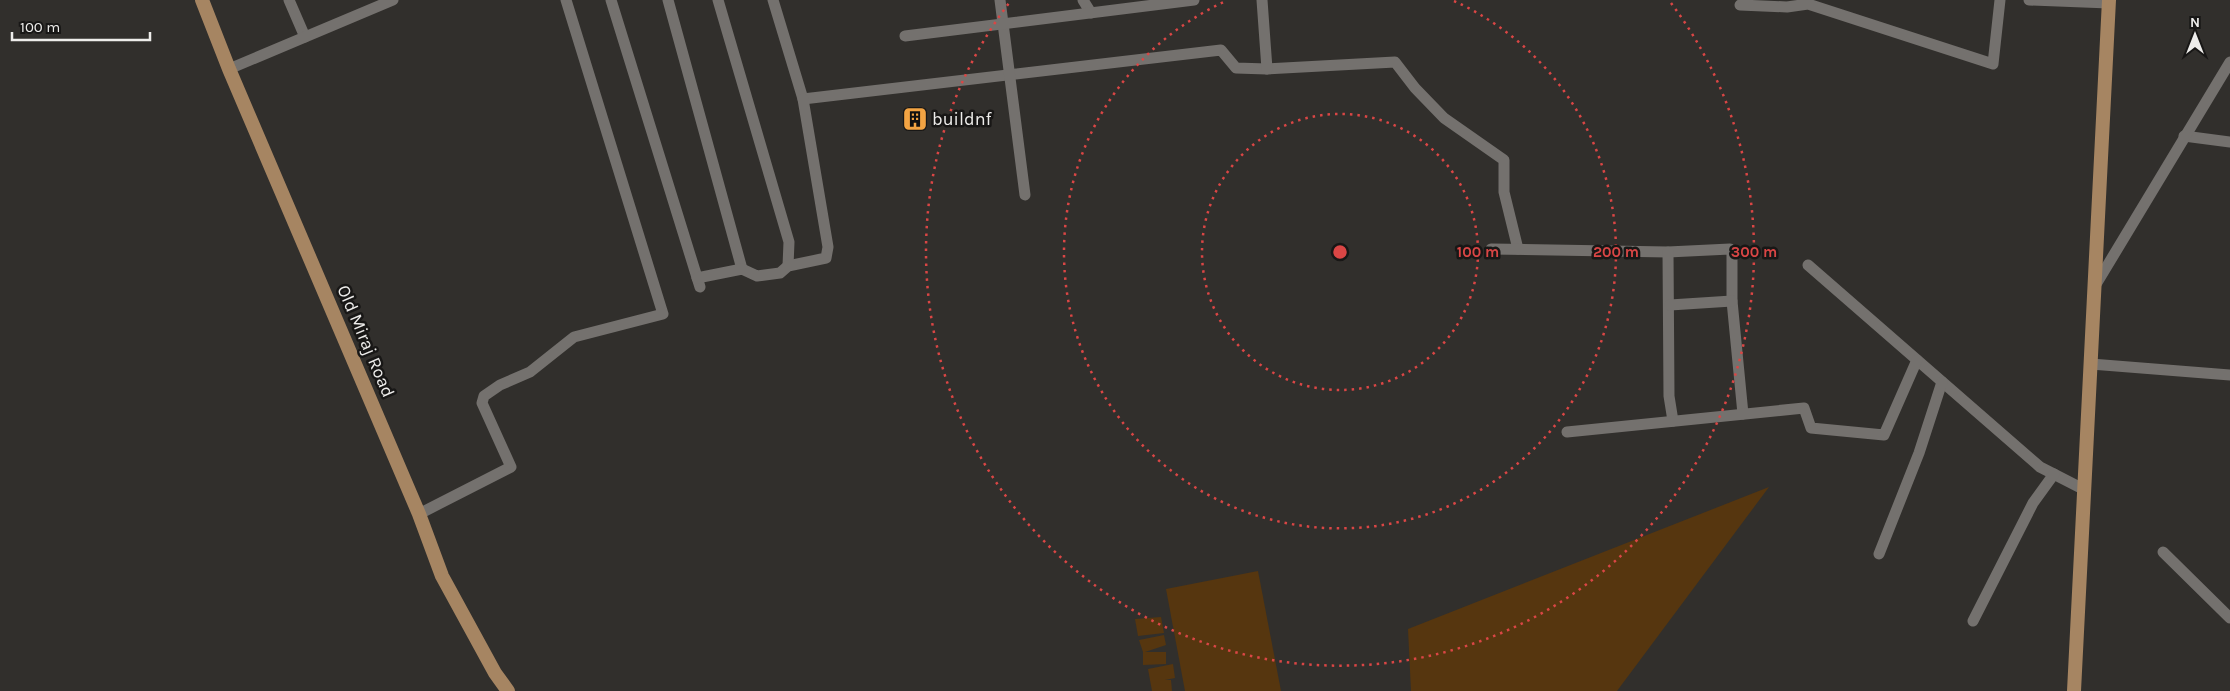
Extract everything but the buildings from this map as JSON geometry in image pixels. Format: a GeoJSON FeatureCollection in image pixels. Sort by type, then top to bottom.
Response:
{"type":"FeatureCollection","features":[{"type":"Feature","properties":{"kind":"main road","name":"Old Miraj Road"},"geometry":{"type":"LineString","coordinates":[[202,0],[229,69],[419,514],[442,576],[495,673],[508,691]]}},
{"type":"Feature","properties":{"kind":"main road"},"geometry":{"type":"LineString","coordinates":[[2074,691],[2109,1]]}},
{"type":"Feature","properties":{"kind":"street"},"geometry":{"type":"LineString","coordinates":[[289,0],[305,36]]}},
{"type":"Feature","properties":{"kind":"street"},"geometry":{"type":"LineString","coordinates":[[229,69],[393,0]]}},
{"type":"Feature","properties":{"kind":"street"},"geometry":{"type":"LineString","coordinates":[[419,514],[511,467],[482,404],[484,396],[530,372],[546,357],[574,337],[663,314],[566,0]]}},
{"type":"Feature","properties":{"kind":"street"},"geometry":{"type":"LineString","coordinates":[[611,0],[699,282],[742,269],[757,276],[780,272],[788,266],[826,258],[828,247],[803,99],[773,0]]}},
{"type":"Feature","properties":{"kind":"street"},"geometry":{"type":"LineString","coordinates":[[668,0],[742,269]]}},
{"type":"Feature","properties":{"kind":"street"},"geometry":{"type":"LineString","coordinates":[[718,0],[789,242],[788,266]]}},
{"type":"Feature","properties":{"kind":"street"},"geometry":{"type":"LineString","coordinates":[[1000,0],[1026,195]]}},
{"type":"Feature","properties":{"kind":"street"},"geometry":{"type":"LineString","coordinates":[[1083,0],[1091,13]]}},
{"type":"Feature","properties":{"kind":"street"},"geometry":{"type":"LineString","coordinates":[[905,36],[1194,0]]}},
{"type":"Feature","properties":{"kind":"street"},"geometry":{"type":"LineString","coordinates":[[1262,0],[1267,69]]}},
{"type":"Feature","properties":{"kind":"street"},"geometry":{"type":"LineString","coordinates":[[1740,5],[1788,7],[1808,4],[1993,64],[2000,0]]}},
{"type":"Feature","properties":{"kind":"street"},"geometry":{"type":"LineString","coordinates":[[2029,0],[2109,1]]}},
{"type":"Feature","properties":{"kind":"street"},"geometry":{"type":"LineString","coordinates":[[803,99],[1220,50],[1236,68],[1267,69],[1394,62],[1415,88],[1444,118],[1504,160],[1504,192],[1518,249]]}},
{"type":"Feature","properties":{"kind":"street"},"geometry":{"type":"LineString","coordinates":[[2095,286],[2230,62]]}},
{"type":"Feature","properties":{"kind":"street"},"geometry":{"type":"LineString","coordinates":[[2184,136],[2230,142]]}},
{"type":"Feature","properties":{"kind":"street"},"geometry":{"type":"LineString","coordinates":[[1492,249],[1668,252],[1730,249],[1732,252],[1732,301],[1743,414]]}},
{"type":"Feature","properties":{"kind":"street"},"geometry":{"type":"LineString","coordinates":[[1668,252],[1670,305],[1669,396],[1673,421]]}},
{"type":"Feature","properties":{"kind":"street"},"geometry":{"type":"LineString","coordinates":[[1808,265],[2040,467],[2085,490]]}},
{"type":"Feature","properties":{"kind":"street"},"geometry":{"type":"LineString","coordinates":[[1670,305],[1732,301]]}},
{"type":"Feature","properties":{"kind":"street"},"geometry":{"type":"LineString","coordinates":[[1567,432],[1804,408],[1811,428],[1884,435],[1917,360]]}},
{"type":"Feature","properties":{"kind":"street"},"geometry":{"type":"LineString","coordinates":[[2091,364],[2230,375]]}},
{"type":"Feature","properties":{"kind":"street"},"geometry":{"type":"LineString","coordinates":[[1879,554],[1918,453],[1942,382]]}},
{"type":"Feature","properties":{"kind":"street"},"geometry":{"type":"LineString","coordinates":[[1973,621],[2033,503],[2054,474]]}},
{"type":"Feature","properties":{"kind":"street"},"geometry":{"type":"LineString","coordinates":[[2164,552],[2230,618]]}},
{"type":"Feature","properties":{"kind":"shaded area"},"geometry":{"type":"Polygon","coordinates":[[[1769,487],[1617,691],[1411,691],[1408,629],[1769,487]]]}},
{"type":"Feature","properties":{"kind":"shaded area"},"geometry":{"type":"Polygon","coordinates":[[[1258,571],[1281,691],[1185,691],[1166,589],[1258,571]]]}},
{"type":"Feature","properties":{"kind":"shaded area"},"geometry":{"type":"Polygon","coordinates":[[[1161,617],[1164,633],[1138,636],[1135,619],[1161,617]]]}},
{"type":"Feature","properties":{"kind":"shaded area"},"geometry":{"type":"Polygon","coordinates":[[[1164,635],[1166,645],[1145,652],[1166,652],[1166,664],[1143,665],[1143,652],[1139,640],[1164,635]]]}},
{"type":"Feature","properties":{"kind":"shaded area"},"geometry":{"type":"Polygon","coordinates":[[[1173,664],[1175,678],[1165,680],[1171,680],[1172,691],[1152,691],[1148,669],[1173,664]]]}},
{"type":"Feature","properties":{"kind":"place","name":"buildnf"},"geometry":{"type":"Point","coordinates":[915,119]}}]}
